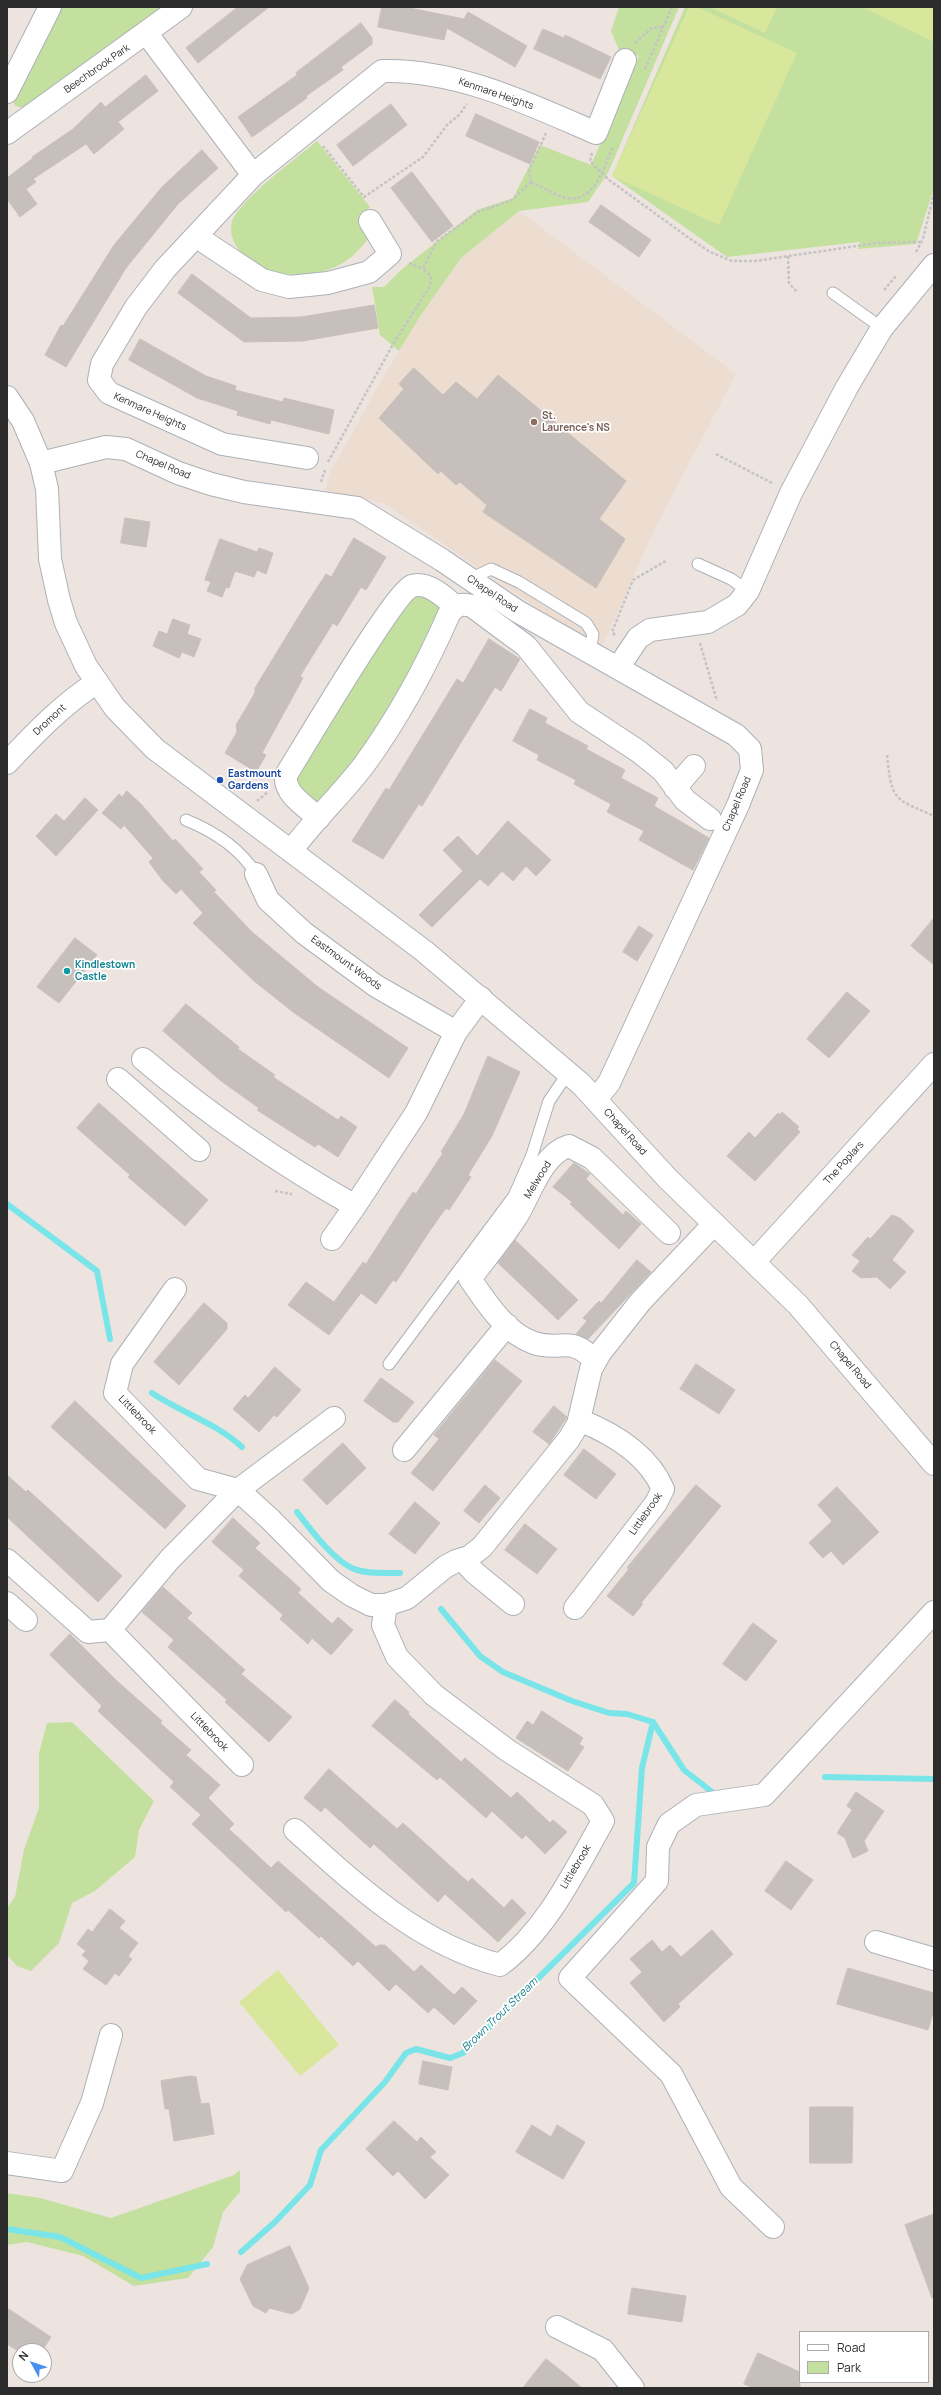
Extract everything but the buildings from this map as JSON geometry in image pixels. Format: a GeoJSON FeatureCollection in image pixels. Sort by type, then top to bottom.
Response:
{"type":"FeatureCollection","features":[{"type":"Feature","properties":{"kind":"street"},"geometry":{"type":"LineString","coordinates":[[7,92],[50,7]]}},
{"type":"Feature","properties":{"kind":"street","name":"Beechbrook Park"},"geometry":{"type":"LineString","coordinates":[[9,126],[147,34],[181,7]]}},
{"type":"Feature","properties":{"kind":"street"},"geometry":{"type":"LineString","coordinates":[[147,34],[253,175]]}},
{"type":"Feature","properties":{"kind":"street"},"geometry":{"type":"LineString","coordinates":[[596,133],[629,54]]}},
{"type":"Feature","properties":{"kind":"street","name":"Kenmare Heights"},"geometry":{"type":"LineString","coordinates":[[307,458],[222,444],[109,393],[99,380],[102,364],[136,307],[165,269],[197,237],[253,175],[382,71],[405,70],[475,86],[554,115],[596,133]]}},
{"type":"Feature","properties":{"kind":"street"},"geometry":{"type":"LineString","coordinates":[[197,237],[262,280],[289,287],[328,283],[370,272],[390,254],[370,221]]}},
{"type":"Feature","properties":{"kind":"street"},"geometry":{"type":"LineString","coordinates":[[623,659],[638,638],[650,630],[708,622],[723,615],[737,605],[748,591],[810,455],[888,322],[934,265]]}},
{"type":"Feature","properties":{"kind":"street"},"geometry":{"type":"LineString","coordinates":[[7,396],[23,421],[41,463],[47,489],[50,559],[59,600],[76,646],[97,682],[134,729],[155,749],[424,951],[481,998],[596,1099]]}},
{"type":"Feature","properties":{"kind":"street","name":"Chapel Road"},"geometry":{"type":"LineString","coordinates":[[41,463],[106,447],[126,449],[178,473],[211,484],[244,492],[357,508],[470,579],[517,611],[590,652],[623,659],[708,719],[736,735],[750,749],[752,770],[738,806],[610,1083],[596,1099],[668,1179],[798,1305],[934,1464]]}},
{"type":"Feature","properties":{"kind":"street"},"geometry":{"type":"LineString","coordinates":[[319,818],[288,790],[284,783],[286,775],[375,632],[402,594],[413,586],[428,587],[454,606],[463,604],[472,606],[526,646],[579,712],[638,751],[662,772],[685,800],[710,819]]}},
{"type":"Feature","properties":{"kind":"street"},"geometry":{"type":"LineString","coordinates":[[291,851],[344,790],[385,735],[423,670],[454,606]]}},
{"type":"Feature","properties":{"kind":"street","name":"Dromont"},"geometry":{"type":"LineString","coordinates":[[7,763],[43,725],[72,699],[97,682]]}},
{"type":"Feature","properties":{"kind":"street"},"geometry":{"type":"LineString","coordinates":[[675,788],[694,766]]}},
{"type":"Feature","properties":{"kind":"street","name":"Eastmount Woods"},"geometry":{"type":"LineString","coordinates":[[256,874],[268,900],[304,933],[376,986],[456,1032]]}},
{"type":"Feature","properties":{"kind":"street"},"geometry":{"type":"LineString","coordinates":[[332,1239],[416,1113],[456,1032],[481,998]]}},
{"type":"Feature","properties":{"kind":"street"},"geometry":{"type":"LineString","coordinates":[[143,1059],[198,1104],[288,1168],[355,1206]]}},
{"type":"Feature","properties":{"kind":"street","name":"The Poplars"},"geometry":{"type":"LineString","coordinates":[[754,1262],[934,1064]]}},
{"type":"Feature","properties":{"kind":"street"},"geometry":{"type":"LineString","coordinates":[[118,1079],[199,1150]]}},
{"type":"Feature","properties":{"kind":"street"},"geometry":{"type":"LineString","coordinates":[[177,1130],[198,1104]]}},
{"type":"Feature","properties":{"kind":"street","name":"Melwood"},"geometry":{"type":"LineString","coordinates":[[595,1361],[584,1349],[567,1344],[548,1346],[533,1343],[494,1314],[470,1279],[516,1218],[544,1166],[560,1149],[569,1146],[592,1158],[669,1233]]}},
{"type":"Feature","properties":{"kind":"street","name":"Littlebrook"},"geometry":{"type":"LineString","coordinates":[[175,1289],[122,1364],[115,1393],[198,1479],[238,1490],[271,1520],[331,1581],[351,1595],[371,1604],[386,1605],[407,1598],[445,1567],[469,1557],[482,1547],[570,1439],[579,1420],[585,1387],[595,1361],[641,1302],[714,1224]]}},
{"type":"Feature","properties":{"kind":"street"},"geometry":{"type":"LineString","coordinates":[[404,1450],[507,1325]]}},
{"type":"Feature","properties":{"kind":"street"},"geometry":{"type":"LineString","coordinates":[[8,1564],[88,1632],[110,1630],[170,1559],[238,1490],[334,1418]]}},
{"type":"Feature","properties":{"kind":"street","name":"Littlebrook"},"geometry":{"type":"LineString","coordinates":[[575,1608],[656,1503],[663,1489],[657,1474],[637,1454],[603,1430],[579,1420]]}},
{"type":"Feature","properties":{"kind":"street"},"geometry":{"type":"LineString","coordinates":[[462,1559],[475,1573],[513,1604]]}},
{"type":"Feature","properties":{"kind":"street"},"geometry":{"type":"LineString","coordinates":[[7,1603],[26,1620]]}},
{"type":"Feature","properties":{"kind":"street","name":"Littlebrook"},"geometry":{"type":"LineString","coordinates":[[295,1830],[358,1887],[430,1938],[478,1960],[500,1965],[520,1949],[545,1917],[603,1821],[593,1805],[507,1750],[434,1695],[397,1657],[383,1625],[386,1605]]}},
{"type":"Feature","properties":{"kind":"street"},"geometry":{"type":"LineString","coordinates":[[773,2227],[731,2188],[671,2074],[570,1978],[658,1881],[658,1847],[669,1824],[696,1805],[764,1795],[934,1612]]}},
{"type":"Feature","properties":{"kind":"street","name":"Littlebrook"},"geometry":{"type":"LineString","coordinates":[[110,1630],[242,1765]]}},
{"type":"Feature","properties":{"kind":"street"},"geometry":{"type":"LineString","coordinates":[[876,1942],[934,1959]]}},
{"type":"Feature","properties":{"kind":"street"},"geometry":{"type":"LineString","coordinates":[[7,2163],[62,2171],[92,2102],[111,2035]]}},
{"type":"Feature","properties":{"kind":"street"},"geometry":{"type":"LineString","coordinates":[[557,2327],[603,2350],[633,2388]]}},
{"type":"Feature","properties":{"kind":"lane"},"geometry":{"type":"LineString","coordinates":[[833,293],[888,322]]}},
{"type":"Feature","properties":{"kind":"lane"},"geometry":{"type":"LineString","coordinates":[[698,564],[731,579],[748,591]]}},
{"type":"Feature","properties":{"kind":"lane"},"geometry":{"type":"LineString","coordinates":[[186,820],[206,828],[225,841],[256,874]]}},
{"type":"Feature","properties":{"kind":"lane"},"geometry":{"type":"LineString","coordinates":[[389,1364],[514,1196],[532,1155],[549,1101],[568,1073]]}},
{"type":"Feature","properties":{"kind":"path"},"geometry":{"type":"LineString","coordinates":[[629,54],[636,40],[652,28],[663,28]]}},
{"type":"Feature","properties":{"kind":"path"},"geometry":{"type":"LineString","coordinates":[[309,129],[364,198],[423,157],[447,125],[465,109],[475,86]]}},
{"type":"Feature","properties":{"kind":"path"},"geometry":{"type":"LineString","coordinates":[[321,484],[327,464],[357,408],[392,346],[430,286],[430,276],[423,269],[436,242],[478,212],[512,200],[531,182],[529,171],[554,115]]}},
{"type":"Feature","properties":{"kind":"path"},"geometry":{"type":"LineString","coordinates":[[596,133],[590,161],[609,180],[710,252],[732,261],[788,256],[877,243],[921,242]]}},
{"type":"Feature","properties":{"kind":"path"},"geometry":{"type":"LineString","coordinates":[[788,256],[789,283],[797,292]]}},
{"type":"Feature","properties":{"kind":"path"},"geometry":{"type":"LineString","coordinates":[[716,454],[772,483]]}},
{"type":"Feature","properties":{"kind":"path"},"geometry":{"type":"LineString","coordinates":[[623,659],[612,632],[622,612],[624,596],[632,580],[666,560]]}},
{"type":"Feature","properties":{"kind":"path"},"geometry":{"type":"LineString","coordinates":[[699,640],[718,699],[708,719]]}},
{"type":"Feature","properties":{"kind":"path"},"geometry":{"type":"LineString","coordinates":[[887,755],[891,787],[901,802],[934,816]]}},
{"type":"Feature","properties":{"kind":"shaded area","name":"St. Laurence's NS"},"geometry":{"type":"Polygon","coordinates":[[[519,211],[736,374],[655,528],[602,647],[543,612],[385,504],[325,490],[331,471],[385,374],[421,315],[461,258],[519,211]]]}},
{"type":"Feature","properties":{"kind":"green space"},"geometry":{"type":"Polygon","coordinates":[[[61,7],[164,7],[24,108],[15,106],[12,98],[61,7]]]}},
{"type":"Feature","properties":{"kind":"green space"},"geometry":{"type":"Polygon","coordinates":[[[619,7],[679,7],[608,173],[588,202],[519,211],[461,258],[421,315],[399,351],[380,335],[372,287],[384,287],[402,269],[477,210],[513,198],[540,145],[591,165],[639,56],[619,50],[611,31],[619,7]]]}},
{"type":"Feature","properties":{"kind":"green space"},"geometry":{"type":"Polygon","coordinates":[[[685,7],[934,7],[934,188],[916,244],[858,249],[860,242],[727,257],[612,176],[685,7]]]}},
{"type":"Feature","properties":{"kind":"green space"},"geometry":{"type":"Polygon","coordinates":[[[689,7],[697,7],[797,53],[719,225],[612,176],[689,7]]]}},
{"type":"Feature","properties":{"kind":"green space"},"geometry":{"type":"Polygon","coordinates":[[[710,7],[777,7],[765,33],[710,7]]]}},
{"type":"Feature","properties":{"kind":"green space"},"geometry":{"type":"Polygon","coordinates":[[[862,7],[934,7],[934,42],[862,7]]]}},
{"type":"Feature","properties":{"kind":"green space"},"geometry":{"type":"Polygon","coordinates":[[[317,141],[370,207],[359,217],[371,235],[348,260],[330,269],[318,273],[298,275],[270,271],[253,262],[238,249],[233,240],[231,231],[232,222],[236,213],[256,192],[317,141]]]}},
{"type":"Feature","properties":{"kind":"green space"},"geometry":{"type":"Polygon","coordinates":[[[419,593],[430,596],[444,611],[385,724],[319,805],[297,786],[296,781],[331,718],[409,599],[419,593]]]}},
{"type":"Feature","properties":{"kind":"green space"},"geometry":{"type":"Polygon","coordinates":[[[72,1722],[154,1801],[139,1830],[135,1857],[95,1891],[72,1903],[59,1943],[31,1971],[17,1966],[7,1955],[7,1908],[15,1897],[24,1850],[39,1808],[39,1753],[47,1723],[72,1722]]]}},
{"type":"Feature","properties":{"kind":"green space"},"geometry":{"type":"Polygon","coordinates":[[[278,1970],[339,2045],[300,2076],[239,2002],[278,1970]]]}},
{"type":"Feature","properties":{"kind":"green space"},"geometry":{"type":"Polygon","coordinates":[[[240,2170],[240,2192],[223,2212],[213,2247],[188,2278],[134,2286],[83,2256],[27,2242],[7,2245],[7,2193],[40,2198],[111,2218],[234,2175],[240,2170]]]}},
{"type":"Feature","properties":{"kind":"waterway"},"geometry":{"type":"LineString","coordinates":[[7,1204],[97,1271],[110,1339]]}},
{"type":"Feature","properties":{"kind":"waterway"},"geometry":{"type":"LineString","coordinates":[[152,1393],[221,1431],[242,1447]]}},
{"type":"Feature","properties":{"kind":"waterway"},"geometry":{"type":"LineString","coordinates":[[297,1512],[324,1545],[341,1561],[349,1566],[357,1570],[367,1572],[400,1573]]}},
{"type":"Feature","properties":{"kind":"waterway"},"geometry":{"type":"LineString","coordinates":[[441,1609],[480,1656],[503,1672],[572,1701],[609,1713],[627,1714],[653,1722],[684,1770],[716,1795]]}},
{"type":"Feature","properties":{"kind":"waterway","name":"Brown Trout Stream"},"geometry":{"type":"LineString","coordinates":[[241,2252],[275,2222],[310,2185],[321,2150],[385,2082],[406,2053],[416,2049],[450,2058],[463,2053],[634,1883],[642,1768],[653,1722]]}},
{"type":"Feature","properties":{"kind":"waterway"},"geometry":{"type":"LineString","coordinates":[[825,1777],[934,1779]]}},
{"type":"Feature","properties":{"kind":"waterway","name":"Brown Trout Stream"},"geometry":{"type":"LineString","coordinates":[[7,2229],[60,2237],[141,2278],[207,2264]]}},
{"type":"Feature","properties":{"kind":"place","name":"St. Laurence's NS"},"geometry":{"type":"Point","coordinates":[534,422]}},
{"type":"Feature","properties":{"kind":"place","name":"Eastmount Gardens"},"geometry":{"type":"Point","coordinates":[220,780]}},
{"type":"Feature","properties":{"kind":"place","name":"Kindlestown Castle"},"geometry":{"type":"Point","coordinates":[67,971]}}]}
